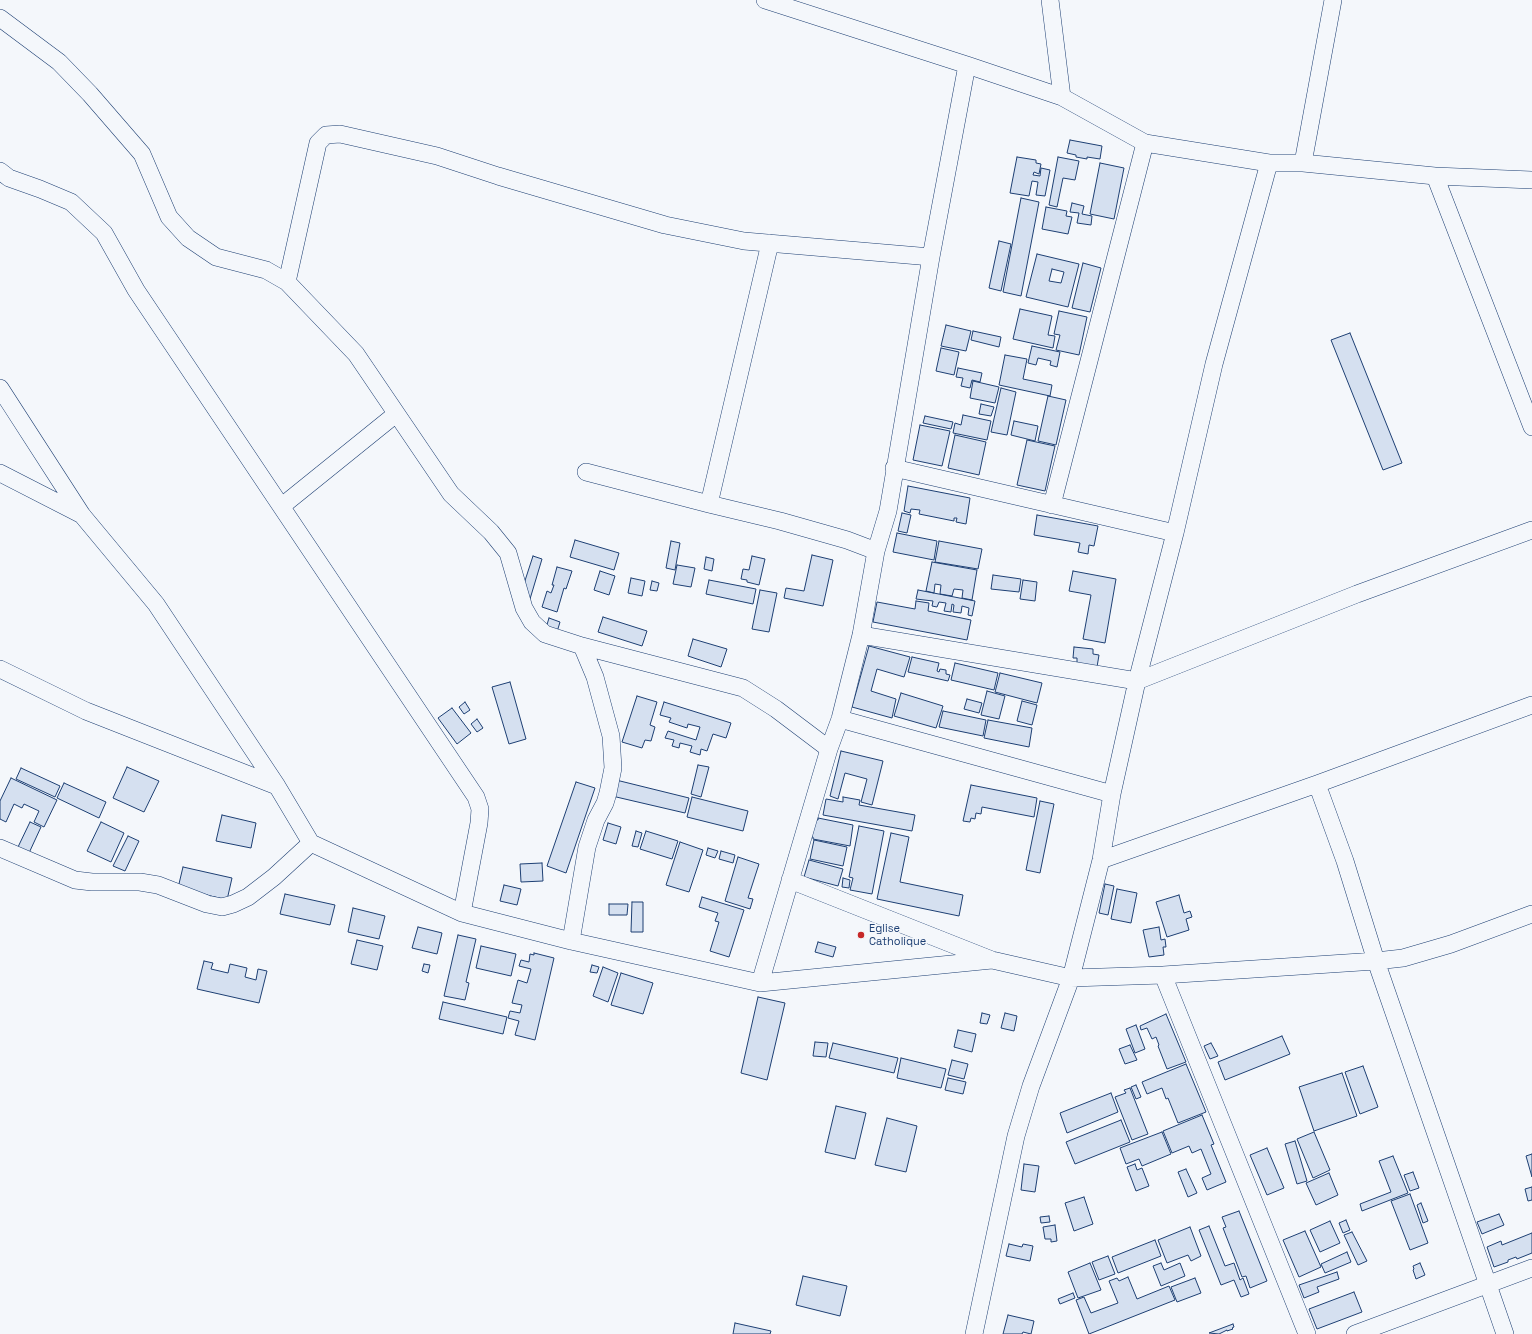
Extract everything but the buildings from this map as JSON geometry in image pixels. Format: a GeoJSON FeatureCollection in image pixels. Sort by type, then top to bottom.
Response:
{"type":"FeatureCollection","features":[{"type":"Feature","properties":{"kind":"street"},"geometry":{"type":"LineString","coordinates":[[765,0],[967,65],[1062,98],[1145,143],[1269,163],[1303,163],[1435,176],[1532,180]]}},
{"type":"Feature","properties":{"kind":"street"},"geometry":{"type":"LineString","coordinates":[[1050,0],[1062,98]]}},
{"type":"Feature","properties":{"kind":"street"},"geometry":{"type":"LineString","coordinates":[[1303,163],[1333,0]]}},
{"type":"Feature","properties":{"kind":"street"},"geometry":{"type":"LineString","coordinates":[[0,18],[58,62],[90,94],[137,148],[142,154],[169,217],[188,238],[216,257],[266,270],[287,282],[356,354],[451,494],[491,532],[508,553],[524,608],[532,622],[545,634],[582,646],[743,688],[776,709],[829,749]]}},
{"type":"Feature","properties":{"kind":"street"},"geometry":{"type":"LineString","coordinates":[[760,983],[829,749],[840,719],[861,636],[876,551],[888,511],[894,468],[931,257],[967,65]]}},
{"type":"Feature","properties":{"kind":"street"},"geometry":{"type":"LineString","coordinates":[[287,282],[318,143],[326,135],[340,134],[437,156],[498,176],[666,225],[744,240],[931,257]]}},
{"type":"Feature","properties":{"kind":"street"},"geometry":{"type":"LineString","coordinates":[[1052,505],[1145,143]]}},
{"type":"Feature","properties":{"kind":"street"},"geometry":{"type":"LineString","coordinates":[[974,1334],[1016,1136],[1031,1086],[1071,978],[1101,860],[1112,794],[1137,681],[1175,533],[1214,364],[1269,163]]}},
{"type":"Feature","properties":{"kind":"street"},"geometry":{"type":"LineString","coordinates":[[0,171],[9,178],[71,202],[104,233],[136,290],[476,797],[480,809],[479,823],[462,913]]}},
{"type":"Feature","properties":{"kind":"street"},"geometry":{"type":"LineString","coordinates":[[1435,176],[1532,427]]}},
{"type":"Feature","properties":{"kind":"street"},"geometry":{"type":"LineString","coordinates":[[709,504],[770,243]]}},
{"type":"Feature","properties":{"kind":"street"},"geometry":{"type":"LineString","coordinates":[[0,388],[82,515],[156,604],[277,786],[311,842],[462,913],[571,941],[760,983],[992,960]]}},
{"type":"Feature","properties":{"kind":"street"},"geometry":{"type":"LineString","coordinates":[[282,506],[396,414]]}},
{"type":"Feature","properties":{"kind":"street"},"geometry":{"type":"LineString","coordinates":[[894,468],[1175,533]]}},
{"type":"Feature","properties":{"kind":"street"},"geometry":{"type":"LineString","coordinates":[[586,472],[741,511],[847,540],[876,551]]}},
{"type":"Feature","properties":{"kind":"street"},"geometry":{"type":"LineString","coordinates":[[0,474],[82,515]]}},
{"type":"Feature","properties":{"kind":"street"},"geometry":{"type":"LineString","coordinates":[[861,636],[1137,681],[1357,594],[1532,530]]}},
{"type":"Feature","properties":{"kind":"street"},"geometry":{"type":"LineString","coordinates":[[571,941],[587,847],[596,820],[608,792],[613,768],[611,736],[595,677],[582,646]]}},
{"type":"Feature","properties":{"kind":"street"},"geometry":{"type":"LineString","coordinates":[[0,669],[86,711],[277,786]]}},
{"type":"Feature","properties":{"kind":"street"},"geometry":{"type":"LineString","coordinates":[[1101,860],[1317,784],[1532,705]]}},
{"type":"Feature","properties":{"kind":"street"},"geometry":{"type":"LineString","coordinates":[[840,719],[1112,794]]}},
{"type":"Feature","properties":{"kind":"street"},"geometry":{"type":"LineString","coordinates":[[1317,784],[1345,861],[1376,961],[1505,1334]]}},
{"type":"Feature","properties":{"kind":"street"},"geometry":{"type":"LineString","coordinates":[[0,848],[75,880],[92,882],[140,882],[158,885],[207,904],[222,907],[248,897],[274,877],[311,842]]}},
{"type":"Feature","properties":{"kind":"street"},"geometry":{"type":"LineString","coordinates":[[790,880],[992,960],[1071,978],[1163,975],[1403,958],[1451,944],[1532,914]]}},
{"type":"Feature","properties":{"kind":"street"},"geometry":{"type":"LineString","coordinates":[[1163,975],[1307,1334]]}},
{"type":"Feature","properties":{"kind":"street"},"geometry":{"type":"LineString","coordinates":[[1355,1334],[1488,1286],[1532,1268]]}},
{"type":"Feature","properties":{"kind":"place","name":"Eglise Catholique"},"geometry":{"type":"Point","coordinates":[861,935]}}]}
